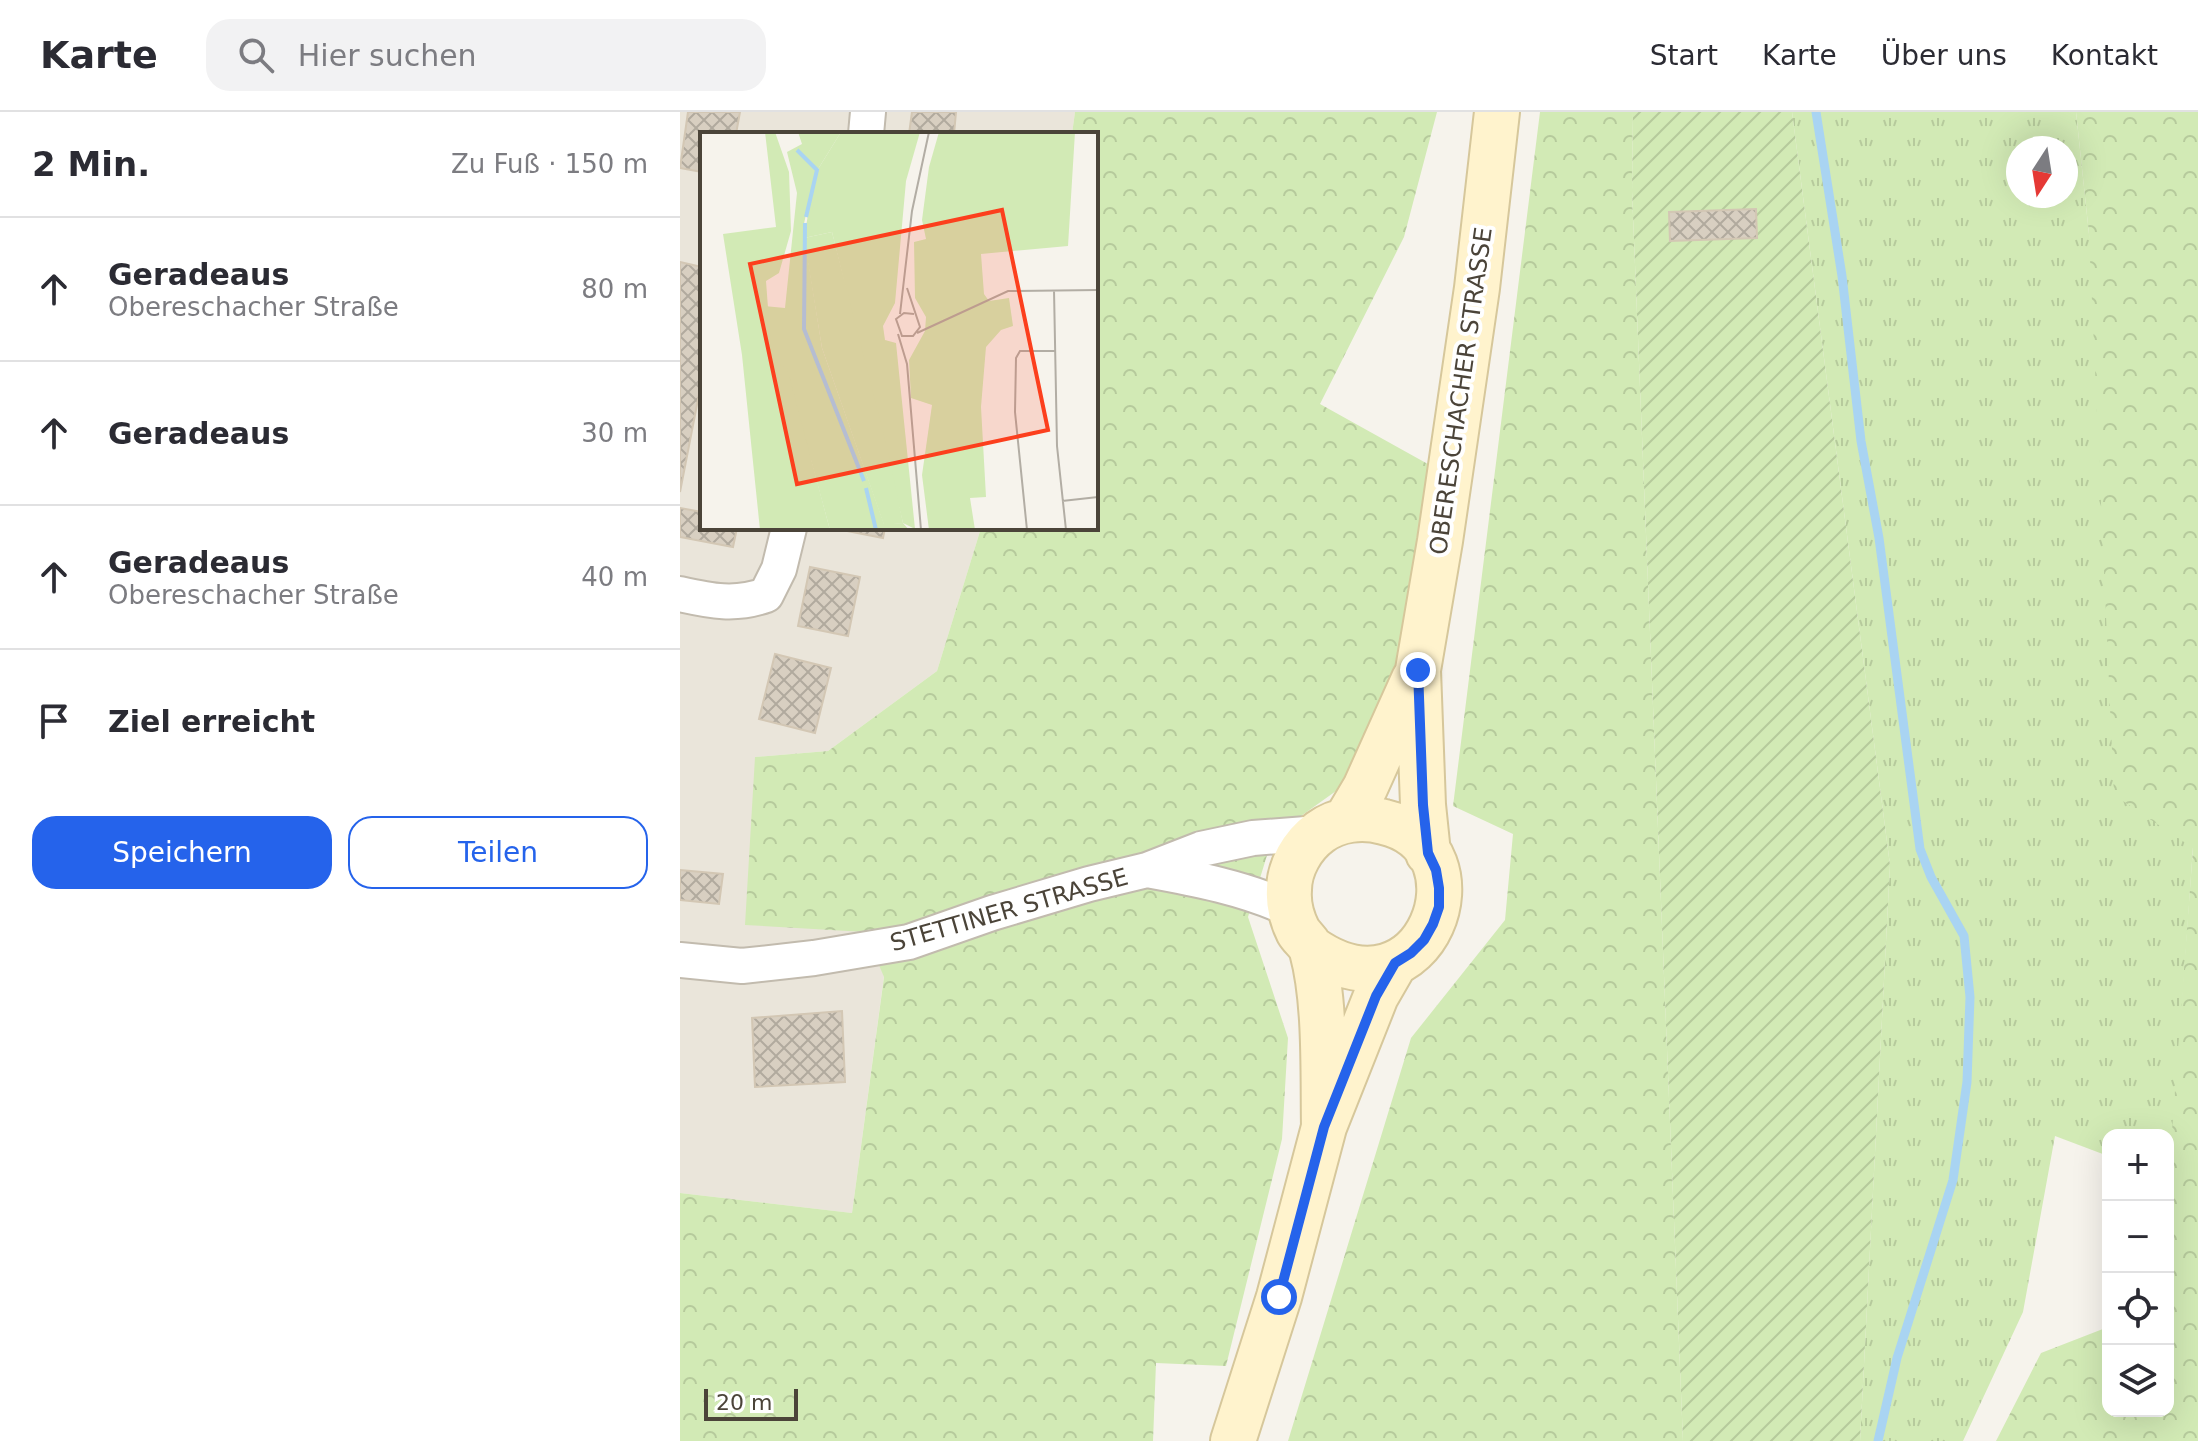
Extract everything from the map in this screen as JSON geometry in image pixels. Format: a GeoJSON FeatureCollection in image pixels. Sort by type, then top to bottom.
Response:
{"type":"FeatureCollection","features":[{"type":"Feature","properties":{"kind":"main road","name":"OBERESCHACHER STRASSE"},"geometry":{"type":"LineString","coordinates":[[1428,853],[1418,670],[1474,304],[1497,112]]}},
{"type":"Feature","properties":{"kind":"main road","name":"OBERESCHACHER STRASSE"},"geometry":{"type":"LineString","coordinates":[[1332,827],[1365,788],[1418,670]]}},
{"type":"Feature","properties":{"kind":"main road"},"geometry":{"type":"LineString","coordinates":[[1369,818],[1392,824],[1413,835],[1428,853],[1436,870],[1439,907],[1424,940],[1395,963],[1373,969],[1351,968],[1329,960],[1311,948],[1298,930],[1290,909],[1289,888],[1293,867],[1303,848],[1332,827],[1369,818]]}},
{"type":"Feature","properties":{"kind":"main road"},"geometry":{"type":"LineString","coordinates":[[1311,948],[1322,1034],[1324,1127]]}},
{"type":"Feature","properties":{"kind":"main road"},"geometry":{"type":"LineString","coordinates":[[1233,1441],[1279,1297],[1324,1127],[1376,996],[1395,963]]}},
{"type":"Feature","properties":{"kind":"street"},"geometry":{"type":"LineString","coordinates":[[866,132],[868,112]]}},
{"type":"Feature","properties":{"kind":"street"},"geometry":{"type":"LineString","coordinates":[[680,594],[711,601],[745,603],[766,595],[779,569],[789,530]]}},
{"type":"Feature","properties":{"kind":"street","name":"STETTINER STRASSE"},"geometry":{"type":"LineString","coordinates":[[680,960],[742,966],[909,942],[992,913],[1147,870],[1201,849],[1332,827]]}},
{"type":"Feature","properties":{"kind":"street","name":"STETTINER STRASSE"},"geometry":{"type":"LineString","coordinates":[[1147,870],[1218,883],[1290,909]]}},
{"type":"Feature","properties":{"kind":"shaded area"},"geometry":{"type":"Polygon","coordinates":[[[680,112],[1075,112],[1072,132],[700,132],[700,530],[980,530],[937,671],[828,751],[755,757],[867,932],[884,976],[852,1213],[680,1193],[680,112]]]}},
{"type":"Feature","properties":{"kind":"green space"},"geometry":{"type":"Polygon","coordinates":[[[1075,112],[1437,112],[1404,237],[1320,404],[1435,468],[1401,691],[1357,776],[1273,836],[1248,917],[1288,1038],[1282,1139],[1226,1366],[1156,1363],[1153,1441],[680,1441],[680,1193],[852,1213],[884,977],[865,932],[745,925],[755,757],[828,751],[937,671],[980,530],[1098,530],[1098,132],[1072,132],[1075,112]]]}},
{"type":"Feature","properties":{"kind":"green space"},"geometry":{"type":"Polygon","coordinates":[[[1540,112],[1633,112],[1632,191],[1683,1441],[1288,1441],[1411,1038],[1505,920],[1513,834],[1453,806],[1540,112]]]}},
{"type":"Feature","properties":{"kind":"green space"},"geometry":{"type":"Polygon","coordinates":[[[1633,112],[1792,112],[1890,865],[1860,1441],[1683,1441],[1632,191],[1633,112]]]}},
{"type":"Feature","properties":{"kind":"green space"},"geometry":{"type":"Polygon","coordinates":[[[1792,112],[2076,112],[2089,234],[2193,847],[2173,1129],[2102,1129],[2102,1154],[2055,1136],[2023,1312],[1963,1441],[1860,1441],[1890,865],[1792,112]]]}},
{"type":"Feature","properties":{"kind":"green space"},"geometry":{"type":"Polygon","coordinates":[[[2076,112],[2198,112],[2198,1441],[1996,1441],[2041,1353],[2102,1329],[2102,1417],[2174,1417],[2172,1129],[2193,848],[2114,795],[2089,234],[2076,112]]]}},
{"type":"Feature","properties":{"kind":"building"},"geometry":{"type":"Polygon","coordinates":[[[688,112],[740,112],[736,132],[700,132],[700,172],[680,168],[688,112]]]}},
{"type":"Feature","properties":{"kind":"building"},"geometry":{"type":"Polygon","coordinates":[[[912,112],[956,112],[954,132],[909,132],[912,112]]]}},
{"type":"Feature","properties":{"kind":"building"},"geometry":{"type":"Polygon","coordinates":[[[1756,209],[1757,238],[1670,241],[1669,212],[1756,209]]]}},
{"type":"Feature","properties":{"kind":"building"},"geometry":{"type":"Polygon","coordinates":[[[680,262],[700,267],[700,389],[680,492],[680,262]]]}},
{"type":"Feature","properties":{"kind":"building"},"geometry":{"type":"Polygon","coordinates":[[[680,508],[700,512],[700,530],[737,530],[733,547],[680,537],[680,508]]]}},
{"type":"Feature","properties":{"kind":"building"},"geometry":{"type":"Polygon","coordinates":[[[842,530],[885,530],[883,538],[842,530]]]}},
{"type":"Feature","properties":{"kind":"building"},"geometry":{"type":"Polygon","coordinates":[[[810,567],[860,577],[848,636],[798,626],[810,567]]]}},
{"type":"Feature","properties":{"kind":"building"},"geometry":{"type":"Polygon","coordinates":[[[775,654],[831,668],[815,733],[759,719],[775,654]]]}},
{"type":"Feature","properties":{"kind":"building"},"geometry":{"type":"Polygon","coordinates":[[[680,870],[723,874],[719,904],[680,900],[680,870]]]}},
{"type":"Feature","properties":{"kind":"building"},"geometry":{"type":"Polygon","coordinates":[[[842,1011],[845,1082],[755,1087],[752,1018],[842,1011]]]}},
{"type":"Feature","properties":{"kind":"waterway"},"geometry":{"type":"LineString","coordinates":[[1816,112],[1842,276],[1861,441],[1879,538],[1920,849],[1931,877],[1964,936],[1970,997],[1967,1082],[1953,1180],[1897,1358],[1878,1441]]}},
{"type":"Feature","properties":{"kind":"route"},"geometry":{"type":"LineString","coordinates":[[1279,1297],[1324,1127],[1376,996],[1395,963],[1424,940],[1439,907],[1439,888],[1436,870],[1428,853],[1423,805],[1418,670]]}}]}
